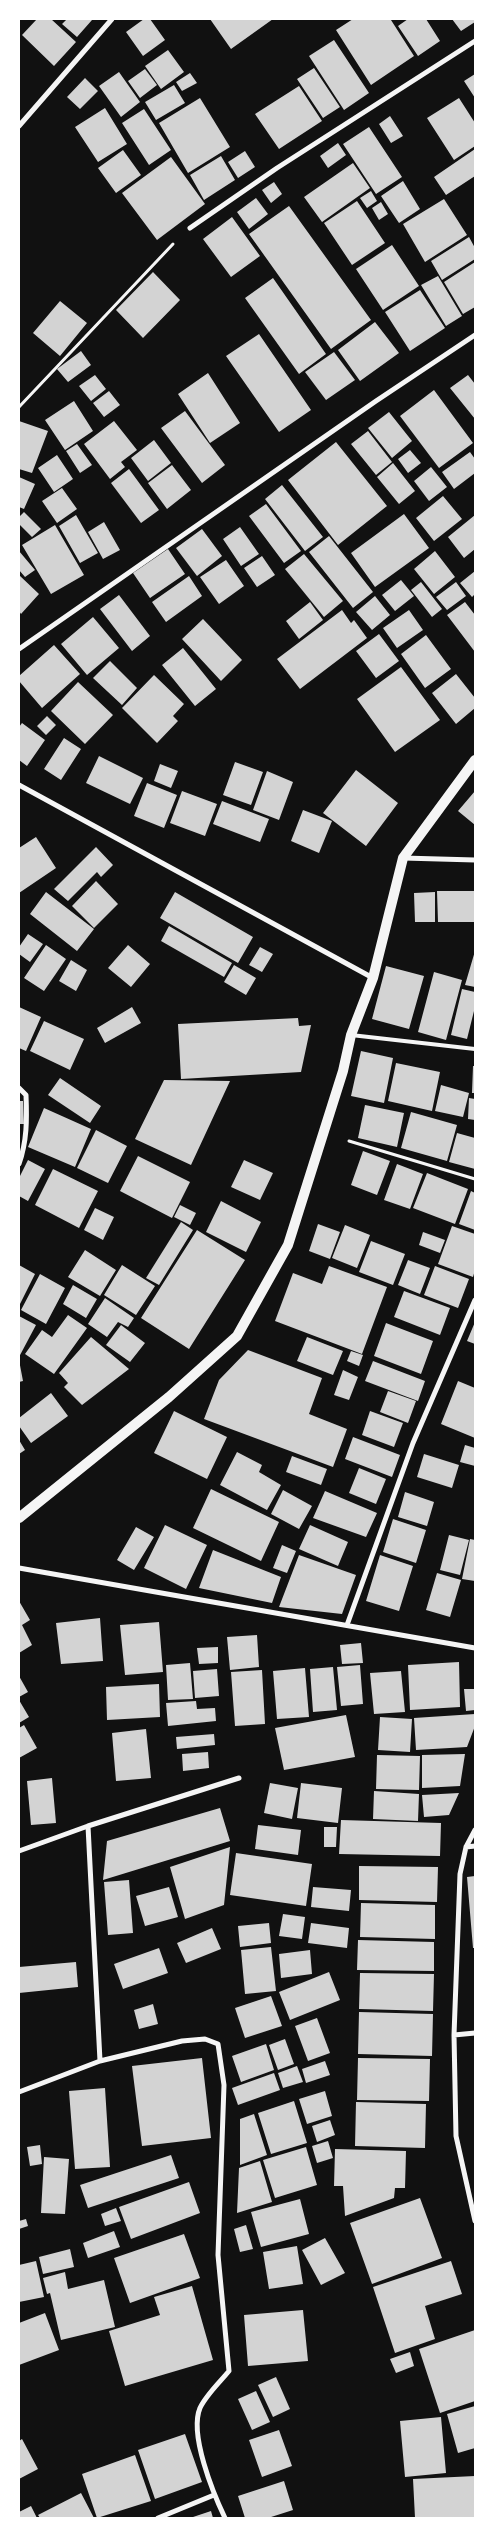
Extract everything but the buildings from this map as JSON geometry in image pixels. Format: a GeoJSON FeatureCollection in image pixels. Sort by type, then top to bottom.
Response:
{"type":"FeatureCollection","features":[{"type":"Feature","properties":{"kind":"main road"},"geometry":{"type":"LineString","coordinates":[[19,1518],[169,1397],[238,1336],[288,1245],[323,1134],[351,1035],[373,978],[402,858],[475,760]]}},
{"type":"Feature","properties":{"kind":"street"},"geometry":{"type":"LineString","coordinates":[[19,126],[112,19]]}},
{"type":"Feature","properties":{"kind":"street"},"geometry":{"type":"LineString","coordinates":[[190,228],[277,168],[475,41]]}},
{"type":"Feature","properties":{"kind":"street"},"geometry":{"type":"LineString","coordinates":[[19,649],[376,401],[475,335]]}},
{"type":"Feature","properties":{"kind":"street"},"geometry":{"type":"LineString","coordinates":[[19,785],[373,978]]}},
{"type":"Feature","properties":{"kind":"street"},"geometry":{"type":"LineString","coordinates":[[402,858],[475,860]]}},
{"type":"Feature","properties":{"kind":"street"},"geometry":{"type":"LineString","coordinates":[[19,1088],[26,1095],[28,1128],[25,1147],[19,1164]]}},
{"type":"Feature","properties":{"kind":"street"},"geometry":{"type":"LineString","coordinates":[[347,1625],[413,1443],[475,1300]]}},
{"type":"Feature","properties":{"kind":"street"},"geometry":{"type":"LineString","coordinates":[[19,1568],[475,1648]]}},
{"type":"Feature","properties":{"kind":"street"},"geometry":{"type":"LineString","coordinates":[[19,1851],[88,1826],[239,1778]]}},
{"type":"Feature","properties":{"kind":"street"},"geometry":{"type":"LineString","coordinates":[[88,1826],[100,2061]]}},
{"type":"Feature","properties":{"kind":"street"},"geometry":{"type":"LineString","coordinates":[[475,1830],[466,1847],[460,1874],[454,2035],[456,2136],[475,2221]]}},
{"type":"Feature","properties":{"kind":"street"},"geometry":{"type":"LineString","coordinates":[[466,1847],[475,1846]]}},
{"type":"Feature","properties":{"kind":"street"},"geometry":{"type":"LineString","coordinates":[[454,2035],[475,2033]]}},
{"type":"Feature","properties":{"kind":"street"},"geometry":{"type":"LineString","coordinates":[[19,2092],[100,2061],[182,2041],[205,2039],[218,2044],[224,2085],[218,2255],[229,2371],[200,2408],[197,2432],[214,2495],[225,2518]]}},
{"type":"Feature","properties":{"kind":"street"},"geometry":{"type":"LineString","coordinates":[[158,2518],[214,2495]]}},
{"type":"Feature","properties":{"kind":"lane"},"geometry":{"type":"LineString","coordinates":[[351,1035],[475,1049]]}},
{"type":"Feature","properties":{"kind":"path"},"geometry":{"type":"LineString","coordinates":[[19,407],[190,228]]}},
{"type":"Feature","properties":{"kind":"path"},"geometry":{"type":"LineString","coordinates":[[323,1134],[475,1179]]}}]}
